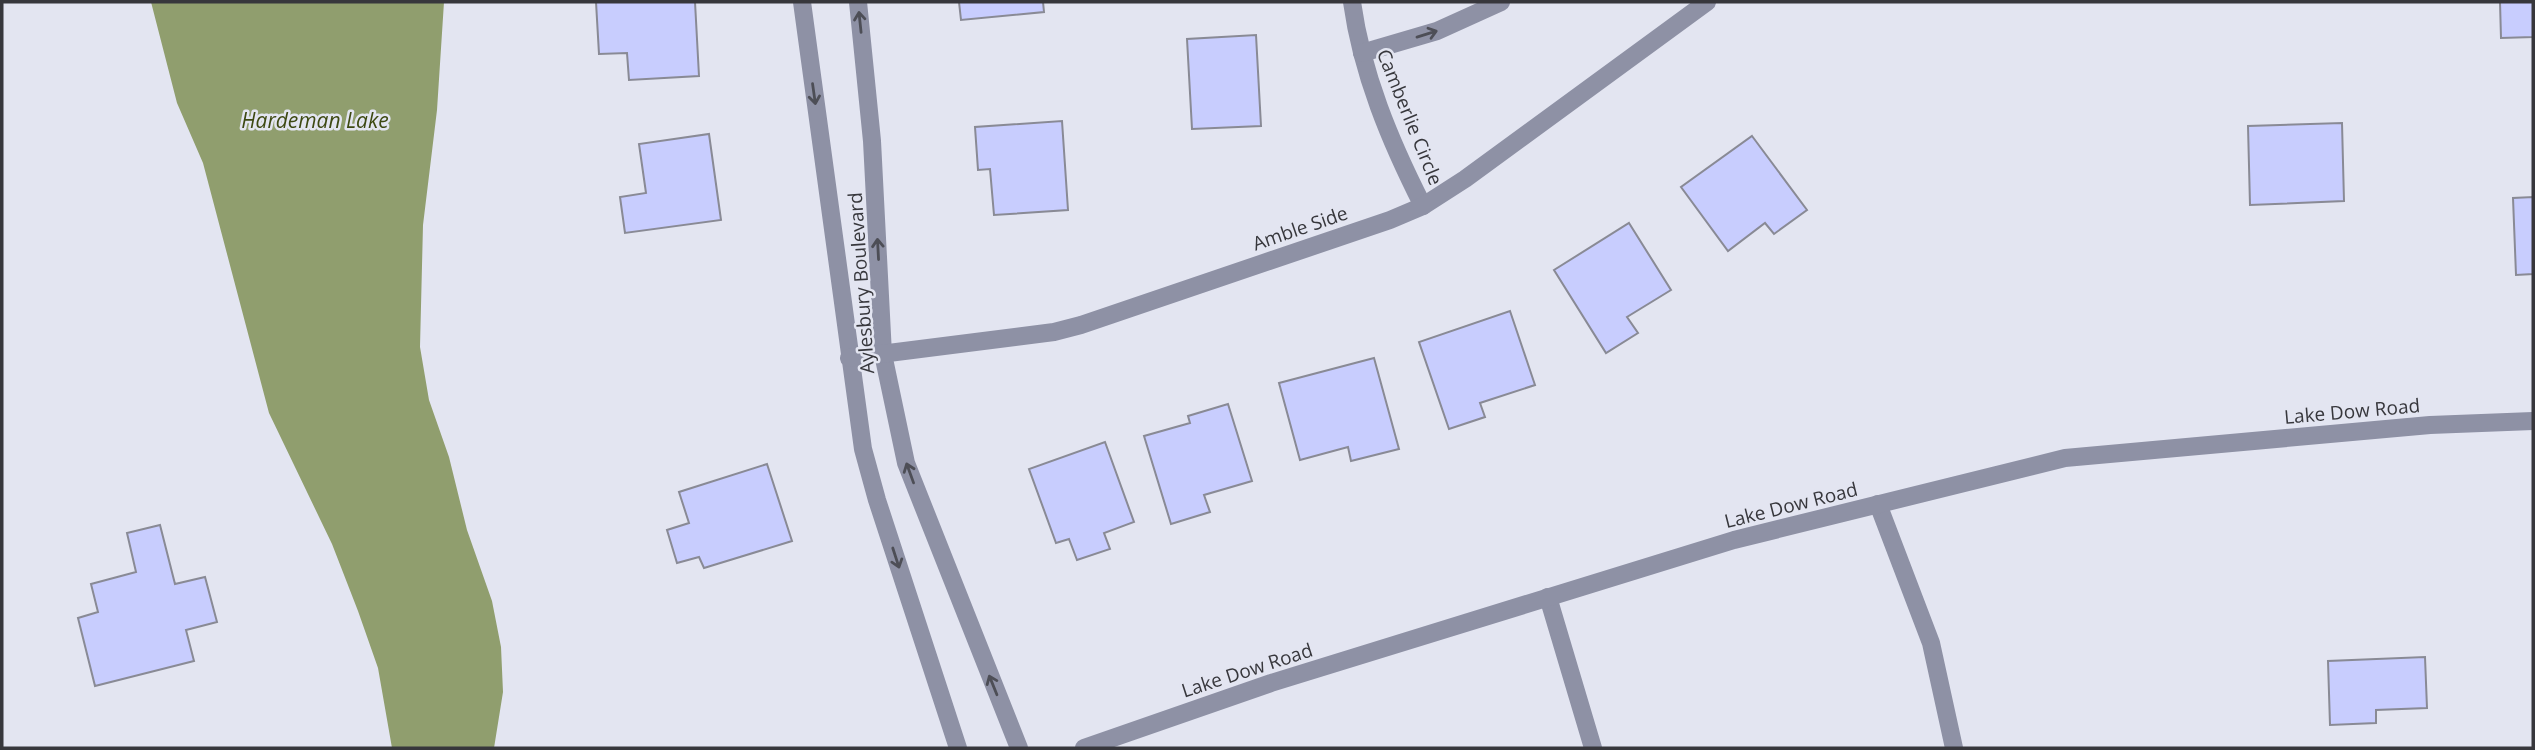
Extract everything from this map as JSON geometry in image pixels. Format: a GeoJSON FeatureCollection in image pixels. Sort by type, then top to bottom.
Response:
{"type":"FeatureCollection","features":[{"type":"Feature","properties":{"kind":"street","name":"Aylesbury Boulevard"},"geometry":{"type":"LineString","coordinates":[[803,2],[858,423],[877,500],[958,748]]}},
{"type":"Feature","properties":{"kind":"street","name":"Aylesbury Boulevard"},"geometry":{"type":"LineString","coordinates":[[858,2],[872,141],[883,354],[906,463],[1018,748]]}},
{"type":"Feature","properties":{"kind":"street","name":"Camberlie Circle"},"geometry":{"type":"LineString","coordinates":[[1352,2],[1362,53],[1393,142],[1423,206]]}},
{"type":"Feature","properties":{"kind":"street"},"geometry":{"type":"LineString","coordinates":[[1362,53],[1437,31],[1501,2]]}},
{"type":"Feature","properties":{"kind":"street","name":"Amble Side"},"geometry":{"type":"LineString","coordinates":[[849,358],[1055,332],[1423,206],[1465,179],[1707,2]]}},
{"type":"Feature","properties":{"kind":"street","name":"Lake Dow Road"},"geometry":{"type":"LineString","coordinates":[[1084,748],[1271,683],[1734,540],[2065,458],[2430,425],[2533,421]]}},
{"type":"Feature","properties":{"kind":"street"},"geometry":{"type":"LineString","coordinates":[[1878,504],[1931,643],[1954,748]]}},
{"type":"Feature","properties":{"kind":"street"},"geometry":{"type":"LineString","coordinates":[[1548,597],[1593,748]]}},
{"type":"Feature","properties":{"kind":"water","name":"Hardeman Lake"},"geometry":{"type":"Polygon","coordinates":[[[151,2],[444,2],[437,110],[423,225],[420,347],[429,400],[449,457],[467,530],[492,601],[501,647],[503,692],[494,748],[392,748],[378,668],[358,611],[332,544],[269,413],[203,163],[177,103],[151,2]]]}},
{"type":"Feature","properties":{"kind":"building"},"geometry":{"type":"Polygon","coordinates":[[[596,2],[695,2],[699,76],[629,80],[627,53],[599,54],[596,2]]]}},
{"type":"Feature","properties":{"kind":"building"},"geometry":{"type":"Polygon","coordinates":[[[959,2],[1043,2],[1044,12],[961,20],[959,2]]]}},
{"type":"Feature","properties":{"kind":"building"},"geometry":{"type":"Polygon","coordinates":[[[2500,2],[2533,2],[2533,37],[2501,38],[2500,2]]]}},
{"type":"Feature","properties":{"kind":"building"},"geometry":{"type":"Polygon","coordinates":[[[1256,35],[1261,126],[1192,129],[1187,39],[1256,35]]]}},
{"type":"Feature","properties":{"kind":"building"},"geometry":{"type":"Polygon","coordinates":[[[1062,121],[1068,210],[994,215],[990,169],[978,170],[975,127],[1062,121]]]}},
{"type":"Feature","properties":{"kind":"building"},"geometry":{"type":"Polygon","coordinates":[[[2342,123],[2344,201],[2250,205],[2248,126],[2342,123]]]}},
{"type":"Feature","properties":{"kind":"building"},"geometry":{"type":"Polygon","coordinates":[[[709,134],[721,220],[625,233],[620,197],[646,193],[639,144],[709,134]]]}},
{"type":"Feature","properties":{"kind":"building"},"geometry":{"type":"Polygon","coordinates":[[[1752,136],[1807,210],[1774,234],[1765,223],[1728,251],[1681,187],[1752,136]]]}},
{"type":"Feature","properties":{"kind":"building"},"geometry":{"type":"Polygon","coordinates":[[[2533,197],[2533,274],[2516,275],[2513,198],[2533,197]]]}},
{"type":"Feature","properties":{"kind":"building"},"geometry":{"type":"Polygon","coordinates":[[[1629,223],[1671,290],[1627,317],[1638,333],[1606,353],[1554,270],[1629,223]]]}},
{"type":"Feature","properties":{"kind":"building"},"geometry":{"type":"Polygon","coordinates":[[[1510,311],[1535,385],[1480,403],[1485,417],[1449,429],[1419,342],[1510,311]]]}},
{"type":"Feature","properties":{"kind":"building"},"geometry":{"type":"Polygon","coordinates":[[[1374,358],[1399,449],[1351,461],[1348,447],[1300,460],[1279,383],[1374,358]]]}},
{"type":"Feature","properties":{"kind":"building"},"geometry":{"type":"Polygon","coordinates":[[[1228,404],[1252,481],[1204,495],[1210,512],[1171,524],[1144,436],[1190,423],[1188,416],[1228,404]]]}},
{"type":"Feature","properties":{"kind":"building"},"geometry":{"type":"Polygon","coordinates":[[[1105,442],[1134,522],[1104,533],[1110,549],[1077,560],[1069,539],[1056,543],[1029,469],[1105,442]]]}},
{"type":"Feature","properties":{"kind":"building"},"geometry":{"type":"Polygon","coordinates":[[[767,464],[792,541],[704,568],[699,557],[677,563],[667,530],[689,523],[679,492],[767,464]]]}},
{"type":"Feature","properties":{"kind":"building"},"geometry":{"type":"Polygon","coordinates":[[[160,525],[175,584],[205,577],[217,622],[186,630],[194,661],[95,686],[78,618],[98,612],[91,584],[136,572],[127,533],[160,525]]]}},
{"type":"Feature","properties":{"kind":"building"},"geometry":{"type":"Polygon","coordinates":[[[2425,657],[2427,708],[2376,710],[2376,723],[2330,725],[2328,661],[2425,657]]]}}]}
